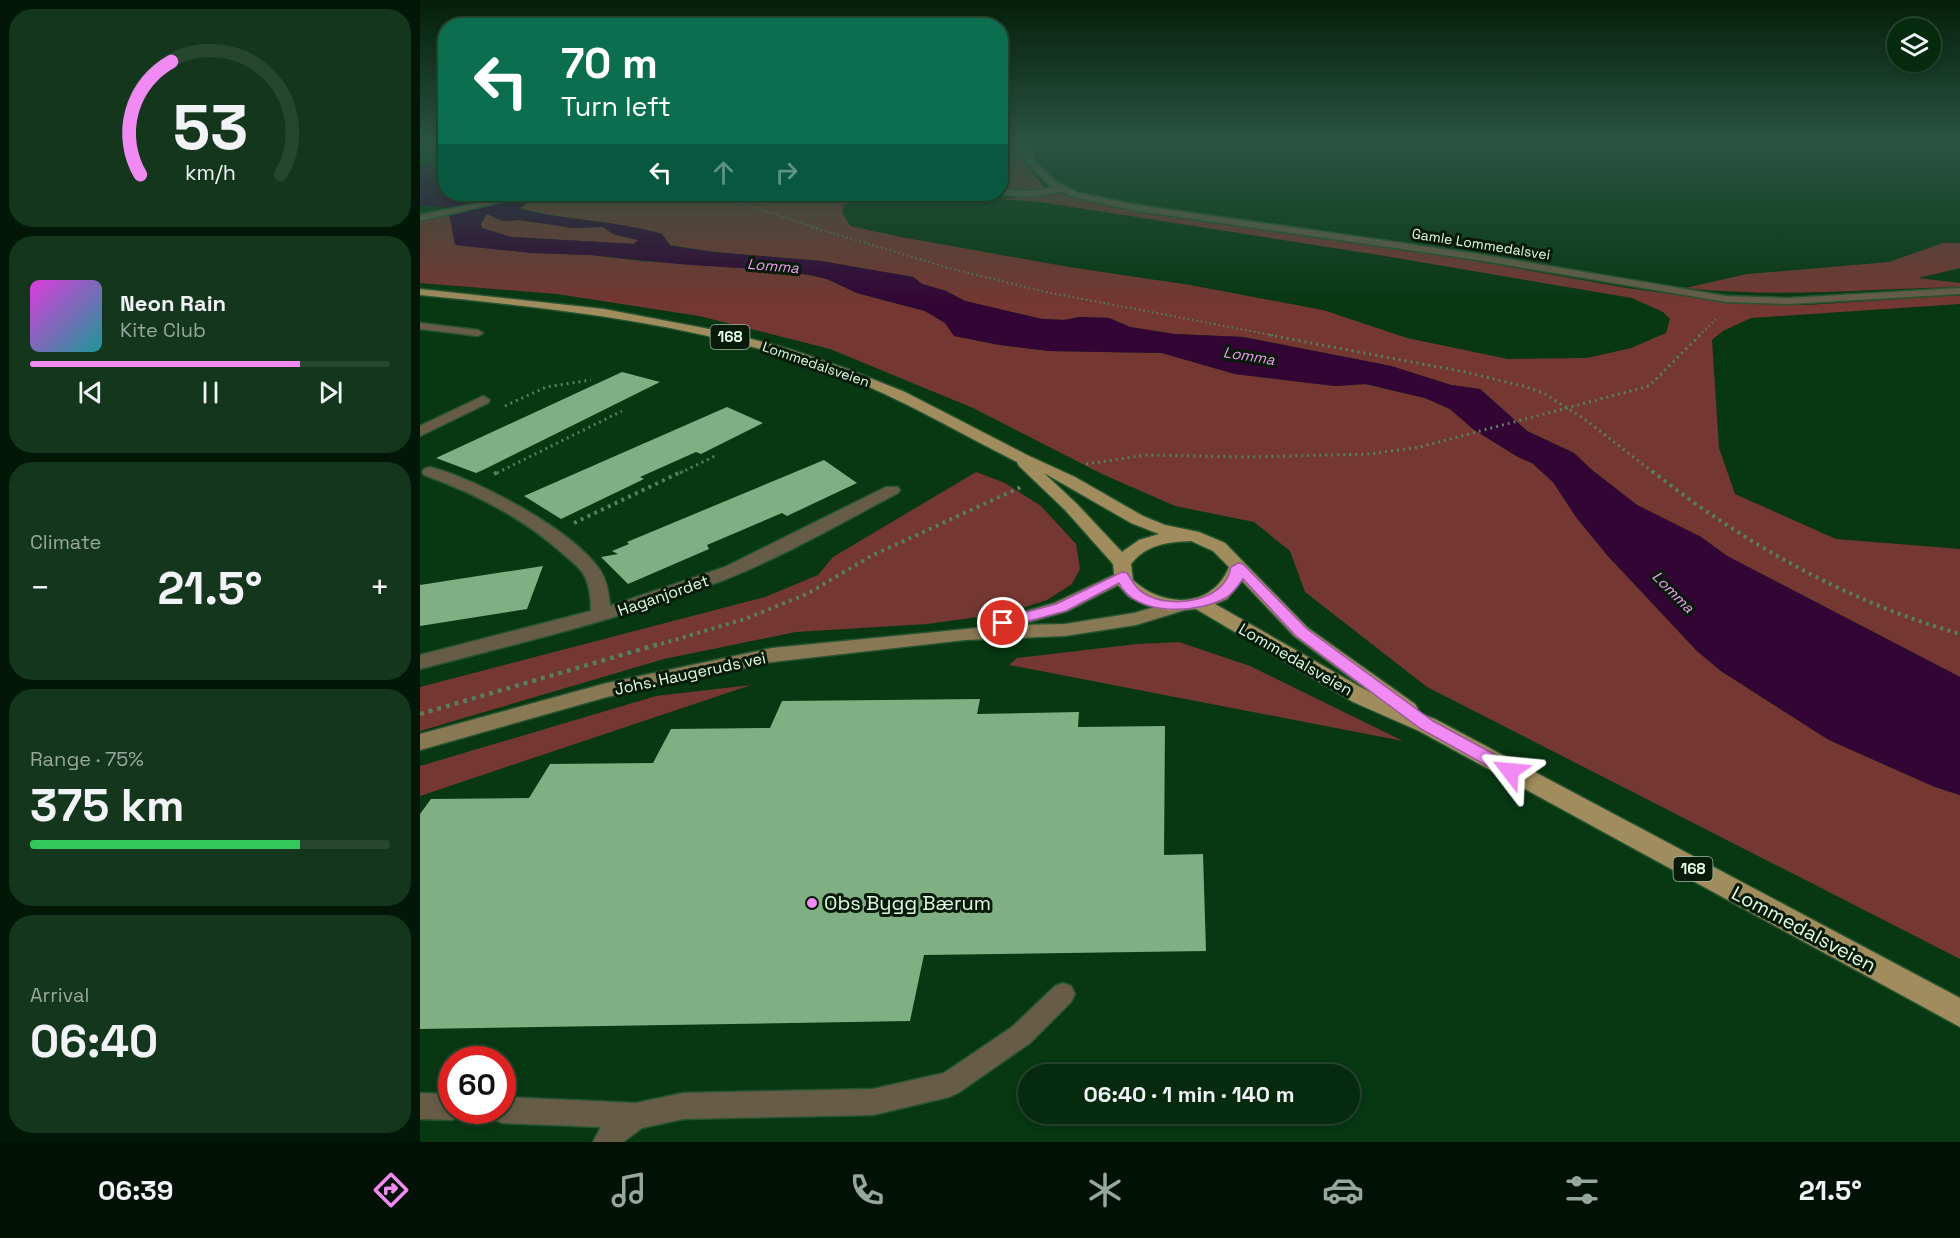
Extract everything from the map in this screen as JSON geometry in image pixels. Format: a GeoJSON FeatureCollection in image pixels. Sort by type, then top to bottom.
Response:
{"type":"FeatureCollection","features":[{"type":"Feature","properties":{"kind":"main road","name":"Lommedalsveien"},"geometry":{"type":"LineString","coordinates":[[420,292],[597,311],[667,322],[737,338],[820,363],[876,384],[958,422],[1018,457],[1058,474],[1151,526],[1193,537]]}},
{"type":"Feature","properties":{"kind":"main road","name":"Lommedalsveien"},"geometry":{"type":"LineString","coordinates":[[1018,457],[1071,507],[1122,569]]}},
{"type":"Feature","properties":{"kind":"main road","name":"168"},"geometry":{"type":"LineString","coordinates":[[1166,537],[1193,537],[1215,543],[1228,552],[1238,567],[1236,579],[1222,594],[1199,603],[1178,606],[1141,598],[1128,588],[1122,569],[1130,552],[1144,543],[1166,537]]}},
{"type":"Feature","properties":{"kind":"main road","name":"Lommedalsveien"},"geometry":{"type":"LineString","coordinates":[[1238,567],[1302,632],[1427,725]]}},
{"type":"Feature","properties":{"kind":"main road","name":"Johs. Haugeruds vei"},"geometry":{"type":"LineString","coordinates":[[965,634],[1061,607],[1122,569]]}},
{"type":"Feature","properties":{"kind":"main road","name":"Lommedalsveien"},"geometry":{"type":"LineString","coordinates":[[1199,603],[1360,697],[1427,725],[1960,1013]]}},
{"type":"Feature","properties":{"kind":"main road","name":"Johs. Haugeruds vei"},"geometry":{"type":"LineString","coordinates":[[420,742],[607,690],[772,655],[965,634],[1065,630],[1136,619],[1178,606]]}},
{"type":"Feature","properties":{"kind":"street","name":"Gamle Lommedalsvei"},"geometry":{"type":"LineString","coordinates":[[1085,196],[1129,207],[1478,257],[1726,299],[1789,301],[1960,291]]}},
{"type":"Feature","properties":{"kind":"street"},"geometry":{"type":"LineString","coordinates":[[420,218],[498,201]]}},
{"type":"Feature","properties":{"kind":"street"},"geometry":{"type":"LineString","coordinates":[[420,432],[483,400]]}},
{"type":"Feature","properties":{"kind":"street"},"geometry":{"type":"LineString","coordinates":[[430,472],[469,486],[552,534],[590,569],[598,584],[601,616]]}},
{"type":"Feature","properties":{"kind":"street","name":"Haganjordet"},"geometry":{"type":"LineString","coordinates":[[420,662],[601,616],[709,579],[762,557],[892,490]]}},
{"type":"Feature","properties":{"kind":"lane"},"geometry":{"type":"LineString","coordinates":[[420,326],[478,333]]}},
{"type":"Feature","properties":{"kind":"lane"},"geometry":{"type":"LineString","coordinates":[[516,1111],[636,1116],[683,1106],[873,1102],[949,1084],[1022,1035],[1063,994]]}},
{"type":"Feature","properties":{"kind":"lane"},"geometry":{"type":"LineString","coordinates":[[420,1106],[438,1107]]}},
{"type":"Feature","properties":{"kind":"lane"},"geometry":{"type":"LineString","coordinates":[[606,1142],[615,1131],[636,1116]]}},
{"type":"Feature","properties":{"kind":"path"},"geometry":{"type":"LineString","coordinates":[[734,201],[799,223],[949,267],[1046,292],[1465,372],[1528,387],[1568,408],[1674,488],[1777,555],[1865,600],[1943,630],[1960,634]]}},
{"type":"Feature","properties":{"kind":"path"},"geometry":{"type":"LineString","coordinates":[[1080,465],[1146,455],[1248,457],[1370,454],[1420,447],[1649,386],[1723,312]]}},
{"type":"Feature","properties":{"kind":"path"},"geometry":{"type":"LineString","coordinates":[[469,486],[622,411]]}},
{"type":"Feature","properties":{"kind":"path"},"geometry":{"type":"LineString","coordinates":[[552,534],[717,455]]}},
{"type":"Feature","properties":{"kind":"path"},"geometry":{"type":"LineString","coordinates":[[420,714],[745,619],[807,594],[871,556],[1021,487]]}},
{"type":"Feature","properties":{"kind":"shaded area"},"geometry":{"type":"Polygon","coordinates":[[[1073,196],[1129,209],[1470,260],[1627,288],[1720,301],[1806,305],[1960,295],[1960,304],[1751,318],[1723,331],[1712,340],[1719,448],[1735,494],[1836,539],[1960,549],[1960,677],[1727,556],[1701,537],[1637,505],[1574,453],[1527,431],[1480,389],[1451,385],[1391,366],[1243,337],[1174,334],[1130,327],[1109,318],[1042,319],[965,301],[946,291],[922,284],[913,277],[821,261],[713,252],[670,245],[662,234],[644,229],[555,216],[519,208],[529,201],[855,201],[844,205],[842,212],[850,226],[1069,267],[1190,285],[1323,310],[1407,338],[1508,359],[1587,358],[1631,348],[1666,333],[1670,319],[1663,312],[1632,298],[1379,255],[1008,198],[1073,196]]]}},
{"type":"Feature","properties":{"kind":"shaded area"},"geometry":{"type":"Polygon","coordinates":[[[450,214],[456,245],[532,253],[591,255],[641,261],[773,270],[810,275],[827,279],[857,293],[925,311],[945,323],[954,336],[1049,351],[1162,353],[1235,374],[1335,386],[1365,384],[1425,398],[1450,409],[1473,429],[1532,463],[1553,482],[1576,517],[1607,555],[1697,651],[1721,671],[1829,740],[1935,787],[1960,795],[1960,959],[1427,687],[1305,592],[1290,551],[1254,522],[1175,506],[1102,474],[973,408],[830,349],[699,316],[557,294],[420,283],[420,222],[450,214]]]}},
{"type":"Feature","properties":{"kind":"shaded area"},"geometry":{"type":"Polygon","coordinates":[[[487,214],[503,221],[519,220],[573,228],[603,227],[613,234],[638,240],[634,244],[511,237],[482,228],[480,224],[487,214]]]}},
{"type":"Feature","properties":{"kind":"shaded area"},"geometry":{"type":"Polygon","coordinates":[[[1943,243],[1960,243],[1960,268],[1918,278],[1960,283],[1960,287],[1788,293],[1685,288],[1747,274],[1889,262],[1943,243]]]}},
{"type":"Feature","properties":{"kind":"shaded area"},"geometry":{"type":"Polygon","coordinates":[[[976,472],[1005,483],[1041,506],[1076,544],[1080,569],[1072,584],[1047,600],[1007,613],[927,624],[796,632],[664,659],[420,731],[420,687],[765,597],[818,575],[833,557],[976,472]]]}},
{"type":"Feature","properties":{"kind":"shaded area"},"geometry":{"type":"Polygon","coordinates":[[[1179,642],[1250,666],[1403,741],[1009,665],[1017,658],[1137,644],[1179,642]]]}},
{"type":"Feature","properties":{"kind":"shaded area"},"geometry":{"type":"Polygon","coordinates":[[[751,685],[420,796],[420,766],[656,696],[751,685]]]}},
{"type":"Feature","properties":{"kind":"water","name":"Lomma"},"geometry":{"type":"Polygon","coordinates":[[[420,196],[438,196],[438,201],[529,201],[519,209],[644,229],[662,234],[670,246],[821,261],[913,277],[922,284],[946,291],[965,301],[1042,319],[1109,318],[1130,327],[1174,334],[1243,337],[1391,366],[1451,385],[1480,389],[1527,431],[1574,453],[1637,505],[1701,537],[1727,556],[1960,677],[1960,795],[1935,787],[1829,740],[1721,671],[1697,651],[1607,555],[1576,517],[1553,482],[1532,463],[1473,429],[1450,409],[1425,398],[1366,384],[1335,386],[1235,374],[1162,353],[1049,351],[954,336],[945,323],[925,311],[857,293],[827,279],[810,275],[773,270],[690,265],[591,255],[532,253],[455,245],[448,208],[420,205],[420,196]],[[487,214],[481,224],[482,228],[511,237],[634,244],[638,240],[613,234],[603,227],[573,228],[519,220],[502,221],[487,214]]]}},
{"type":"Feature","properties":{"kind":"building"},"geometry":{"type":"Polygon","coordinates":[[[622,372],[660,382],[476,473],[436,458],[622,372]]]}},
{"type":"Feature","properties":{"kind":"building"},"geometry":{"type":"Polygon","coordinates":[[[727,407],[763,423],[701,454],[696,452],[640,477],[644,479],[561,519],[524,496],[727,407]]]}},
{"type":"Feature","properties":{"kind":"building"},"geometry":{"type":"Polygon","coordinates":[[[824,460],[857,483],[787,516],[782,513],[707,545],[709,549],[628,584],[601,557],[618,554],[612,551],[629,544],[627,542],[824,460]]]}},
{"type":"Feature","properties":{"kind":"building"},"geometry":{"type":"Polygon","coordinates":[[[543,566],[527,609],[420,626],[420,585],[543,566]]]}},
{"type":"Feature","properties":{"kind":"building","name":"Obs Bygg Bærum"},"geometry":{"type":"Polygon","coordinates":[[[980,699],[977,714],[1079,712],[1078,727],[1165,726],[1164,855],[1203,854],[1206,951],[924,955],[910,1021],[420,1029],[420,814],[431,799],[529,798],[550,764],[653,763],[671,729],[770,728],[782,701],[980,699]]]}},
{"type":"Feature","properties":{"kind":"place","name":"Obs Bygg Bærum"},"geometry":{"type":"Point","coordinates":[812,903]}},
{"type":"Feature","properties":{"kind":"route"},"geometry":{"type":"LineString","coordinates":[[1003,623],[1061,607],[1099,590],[1122,576],[1128,588],[1141,598],[1152,602],[1178,606],[1199,603],[1222,594],[1236,579],[1238,567],[1302,632],[1427,725],[1510,771]]}}]}
